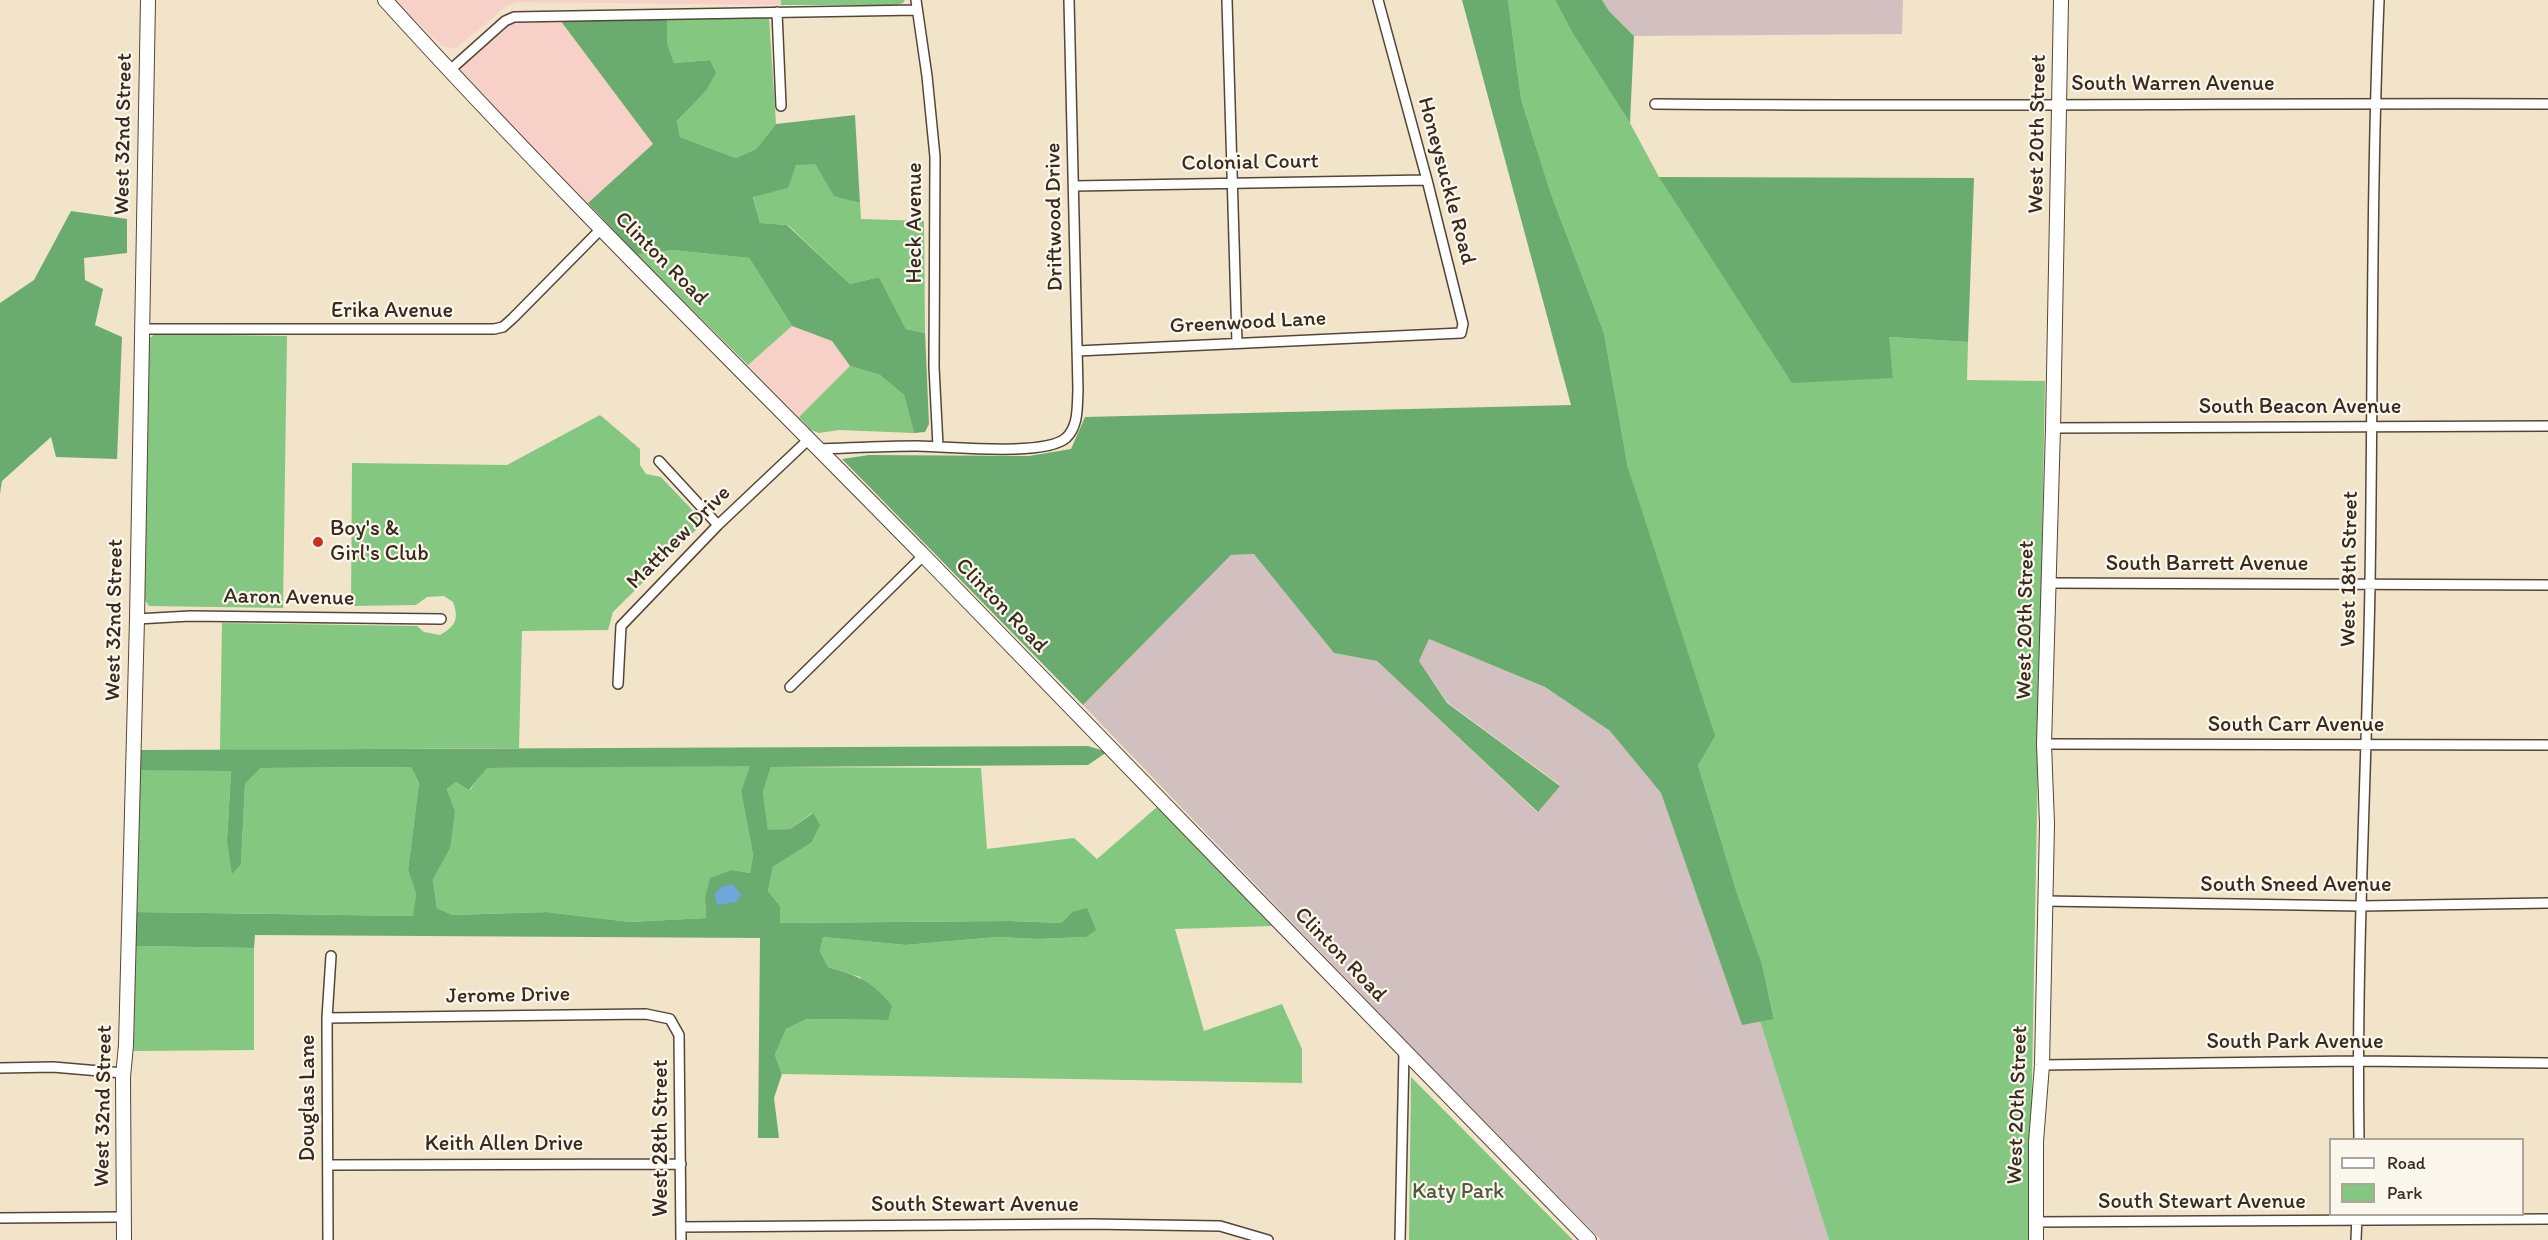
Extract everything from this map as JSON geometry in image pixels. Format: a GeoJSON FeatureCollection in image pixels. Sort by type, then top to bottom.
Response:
{"type":"FeatureCollection","features":[{"type":"Feature","properties":{"kind":"street","name":"West 32nd Street"},"geometry":{"type":"LineString","coordinates":[[124,1240],[123,1073],[126,1045],[137,619],[147,0]]}},
{"type":"Feature","properties":{"kind":"street","name":"Clinton Road"},"geometry":{"type":"LineString","coordinates":[[385,0],[449,71],[601,229],[923,555],[1589,1240]]}},
{"type":"Feature","properties":{"kind":"street","name":"Heck Avenue"},"geometry":{"type":"LineString","coordinates":[[916,0],[927,76],[935,158],[934,367],[938,446]]}},
{"type":"Feature","properties":{"kind":"street","name":"Driftwood Drive"},"geometry":{"type":"LineString","coordinates":[[938,446],[1034,447],[1058,442],[1071,432],[1077,412],[1069,0]]}},
{"type":"Feature","properties":{"kind":"street"},"geometry":{"type":"LineString","coordinates":[[1227,0],[1237,343]]}},
{"type":"Feature","properties":{"kind":"street","name":"Honeysuckle Road"},"geometry":{"type":"LineString","coordinates":[[1378,0],[1427,180],[1463,329],[1461,333],[1455,334],[1420,336]]}},
{"type":"Feature","properties":{"kind":"street","name":"West 20th Street"},"geometry":{"type":"LineString","coordinates":[[2036,1240],[2036,1142],[2042,1065],[2047,824],[2044,744],[2061,0]]}},
{"type":"Feature","properties":{"kind":"street","name":"West 18th Street"},"geometry":{"type":"LineString","coordinates":[[2359,1138],[2357,1061],[2370,585],[2375,103],[2379,0]]}},
{"type":"Feature","properties":{"kind":"street"},"geometry":{"type":"LineString","coordinates":[[449,71],[506,21],[514,17],[917,10]]}},
{"type":"Feature","properties":{"kind":"street"},"geometry":{"type":"LineString","coordinates":[[777,12],[781,106]]}},
{"type":"Feature","properties":{"kind":"street","name":"South Warren Avenue"},"geometry":{"type":"LineString","coordinates":[[1654,104],[1934,107],[2060,104],[2548,104]]}},
{"type":"Feature","properties":{"kind":"street","name":"Colonial Court"},"geometry":{"type":"LineString","coordinates":[[1074,186],[1427,180]]}},
{"type":"Feature","properties":{"kind":"street","name":"Erika Avenue"},"geometry":{"type":"LineString","coordinates":[[141,329],[494,329],[503,327],[513,318],[601,229]]}},
{"type":"Feature","properties":{"kind":"street","name":"Greenwood Lane"},"geometry":{"type":"LineString","coordinates":[[1077,351],[1420,336]]}},
{"type":"Feature","properties":{"kind":"street","name":"South Beacon Avenue"},"geometry":{"type":"LineString","coordinates":[[2053,428],[2548,426]]}},
{"type":"Feature","properties":{"kind":"street"},"geometry":{"type":"LineString","coordinates":[[814,444],[938,446]]}},
{"type":"Feature","properties":{"kind":"street","name":"Matthew Drive"},"geometry":{"type":"LineString","coordinates":[[618,684],[621,626],[718,525],[814,444]]}},
{"type":"Feature","properties":{"kind":"street"},"geometry":{"type":"LineString","coordinates":[[659,461],[718,525]]}},
{"type":"Feature","properties":{"kind":"street"},"geometry":{"type":"LineString","coordinates":[[790,687],[923,555]]}},
{"type":"Feature","properties":{"kind":"street","name":"South Barrett Avenue"},"geometry":{"type":"LineString","coordinates":[[2047,583],[2548,585]]}},
{"type":"Feature","properties":{"kind":"street","name":"Aaron Avenue"},"geometry":{"type":"LineString","coordinates":[[137,619],[190,616],[441,619]]}},
{"type":"Feature","properties":{"kind":"street","name":"South Carr Avenue"},"geometry":{"type":"LineString","coordinates":[[2044,744],[2548,745]]}},
{"type":"Feature","properties":{"kind":"street","name":"South Sneed Avenue"},"geometry":{"type":"LineString","coordinates":[[2044,902],[2361,906],[2548,903]]}},
{"type":"Feature","properties":{"kind":"street","name":"Douglas Lane"},"geometry":{"type":"LineString","coordinates":[[328,1240],[327,1018],[331,957]]}},
{"type":"Feature","properties":{"kind":"street","name":"Jerome Drive"},"geometry":{"type":"LineString","coordinates":[[327,1018],[646,1014],[670,1019],[680,1035]]}},
{"type":"Feature","properties":{"kind":"street","name":"West 28th Street"},"geometry":{"type":"LineString","coordinates":[[680,1035],[681,1240]]}},
{"type":"Feature","properties":{"kind":"street"},"geometry":{"type":"LineString","coordinates":[[1400,1240],[1404,1052]]}},
{"type":"Feature","properties":{"kind":"street","name":"South Park Avenue"},"geometry":{"type":"LineString","coordinates":[[2042,1065],[2357,1061],[2548,1063]]}},
{"type":"Feature","properties":{"kind":"street"},"geometry":{"type":"LineString","coordinates":[[0,1068],[53,1067],[123,1073]]}},
{"type":"Feature","properties":{"kind":"street","name":"Keith Allen Drive"},"geometry":{"type":"LineString","coordinates":[[328,1165],[681,1164]]}},
{"type":"Feature","properties":{"kind":"street"},"geometry":{"type":"LineString","coordinates":[[0,1218],[124,1217]]}},
{"type":"Feature","properties":{"kind":"street"},"geometry":{"type":"LineString","coordinates":[[2356,1240],[2357,1218]]}},
{"type":"Feature","properties":{"kind":"street","name":"South Stewart Avenue"},"geometry":{"type":"LineString","coordinates":[[2036,1222],[2357,1218],[2548,1220]]}},
{"type":"Feature","properties":{"kind":"street","name":"South Stewart Avenue"},"geometry":{"type":"LineString","coordinates":[[681,1227],[1090,1224],[1220,1226],[1268,1240]]}},
{"type":"Feature","properties":{"kind":"shaded area"},"geometry":{"type":"Polygon","coordinates":[[[394,0],[781,0],[781,5],[518,2],[508,5],[455,49],[442,46],[394,0]]]}},
{"type":"Feature","properties":{"kind":"shaded area"},"geometry":{"type":"Polygon","coordinates":[[[1602,0],[1903,0],[1902,34],[1634,36],[1609,11],[1602,0]]]}},
{"type":"Feature","properties":{"kind":"shaded area"},"geometry":{"type":"Polygon","coordinates":[[[557,16],[653,144],[588,203],[460,73],[461,64],[512,18],[557,16]]]}},
{"type":"Feature","properties":{"kind":"shaded area"},"geometry":{"type":"Polygon","coordinates":[[[792,326],[832,341],[850,366],[799,417],[748,365],[792,326]]]}},
{"type":"Feature","properties":{"kind":"shaded area"},"geometry":{"type":"Polygon","coordinates":[[[1255,554],[1334,653],[1377,661],[1537,812],[1560,785],[1447,702],[1419,661],[1429,639],[1545,687],[1610,731],[1661,793],[1742,1024],[1760,1021],[1829,1240],[1601,1240],[1428,1064],[1083,705],[1231,555],[1255,554]]]}},
{"type":"Feature","properties":{"kind":"green space"},"geometry":{"type":"Polygon","coordinates":[[[781,0],[905,0],[897,5],[781,5],[781,0]]]}},
{"type":"Feature","properties":{"kind":"green space"},"geometry":{"type":"Polygon","coordinates":[[[1462,0],[1508,0],[1521,99],[1551,194],[1604,333],[1628,468],[1715,736],[1698,765],[1737,893],[1762,964],[1774,1019],[1742,1025],[1661,793],[1610,731],[1545,687],[1429,639],[1419,661],[1447,703],[1560,786],[1538,812],[1377,661],[1334,653],[1254,554],[1231,555],[1083,705],[842,459],[869,455],[1029,456],[1071,449],[1085,417],[1571,405],[1462,0]]]}},
{"type":"Feature","properties":{"kind":"green space"},"geometry":{"type":"Polygon","coordinates":[[[1508,0],[1555,0],[1573,34],[1630,123],[1659,177],[1893,378],[1888,337],[1968,342],[1967,380],[2045,381],[2029,1240],[1829,1240],[1760,1021],[1774,1018],[1762,964],[1737,893],[1698,765],[1628,468],[1604,333],[1551,194],[1521,99],[1508,0]]]}},
{"type":"Feature","properties":{"kind":"green space"},"geometry":{"type":"Polygon","coordinates":[[[1555,0],[1602,0],[1609,11],[1634,36],[1630,123],[1573,34],[1555,0]]]}},
{"type":"Feature","properties":{"kind":"green space"},"geometry":{"type":"Polygon","coordinates":[[[557,16],[667,17],[667,42],[674,63],[710,60],[716,73],[705,92],[677,121],[680,137],[736,158],[756,149],[776,124],[855,115],[860,203],[834,196],[815,164],[796,165],[788,188],[753,197],[760,223],[787,225],[850,284],[879,277],[906,329],[925,333],[929,424],[925,432],[914,433],[904,395],[880,375],[850,366],[832,341],[792,326],[749,258],[672,250],[637,255],[588,203],[653,144],[557,16]]]}},
{"type":"Feature","properties":{"kind":"green space"},"geometry":{"type":"Polygon","coordinates":[[[667,17],[769,17],[776,124],[756,149],[736,158],[680,137],[677,121],[705,92],[709,60],[674,63],[667,42],[667,17]]]}},
{"type":"Feature","properties":{"kind":"green space"},"geometry":{"type":"Polygon","coordinates":[[[796,164],[815,164],[834,195],[860,203],[861,219],[924,221],[925,333],[906,329],[879,277],[850,284],[788,225],[760,223],[753,196],[787,188],[796,164]]]}},
{"type":"Feature","properties":{"kind":"green space"},"geometry":{"type":"Polygon","coordinates":[[[1659,177],[1974,178],[1968,342],[1889,337],[1893,378],[1792,383],[1659,177]]]}},
{"type":"Feature","properties":{"kind":"green space"},"geometry":{"type":"Polygon","coordinates":[[[71,211],[127,219],[127,253],[84,258],[85,280],[103,289],[95,325],[122,337],[117,459],[56,457],[51,437],[2,481],[0,494],[0,303],[34,280],[71,211]]]}},
{"type":"Feature","properties":{"kind":"green space"},"geometry":{"type":"Polygon","coordinates":[[[672,250],[749,258],[792,326],[748,365],[637,255],[672,250]]]}},
{"type":"Feature","properties":{"kind":"green space"},"geometry":{"type":"Polygon","coordinates":[[[155,334],[287,336],[283,608],[149,606],[144,599],[147,340],[155,334]]]}},
{"type":"Feature","properties":{"kind":"green space"},"geometry":{"type":"Polygon","coordinates":[[[850,366],[880,375],[904,395],[914,433],[839,430],[819,433],[811,430],[799,417],[850,366]]]}},
{"type":"Feature","properties":{"kind":"green space"},"geometry":{"type":"Polygon","coordinates":[[[600,415],[640,449],[640,465],[646,474],[661,477],[699,517],[699,527],[613,612],[608,630],[522,631],[519,748],[220,750],[222,623],[417,626],[424,632],[440,635],[455,622],[456,613],[453,602],[444,596],[427,597],[416,605],[351,606],[352,463],[507,465],[600,415]]]}},
{"type":"Feature","properties":{"kind":"green space"},"geometry":{"type":"Polygon","coordinates":[[[1088,746],[1107,752],[1088,765],[771,767],[763,792],[768,830],[790,829],[813,813],[820,825],[811,843],[773,867],[768,891],[780,906],[780,923],[1010,921],[1061,923],[1072,912],[1087,908],[1096,930],[1086,937],[1037,939],[998,937],[905,945],[823,937],[820,951],[828,967],[856,976],[877,990],[892,1006],[888,1020],[807,1019],[786,1029],[775,1055],[782,1074],[774,1098],[779,1138],[758,1138],[760,938],[255,935],[254,948],[135,946],[135,912],[413,916],[416,894],[408,870],[419,783],[411,767],[261,768],[245,784],[241,864],[232,874],[227,840],[231,771],[140,770],[140,750],[1088,746]],[[750,766],[487,768],[469,790],[456,782],[447,789],[455,811],[450,848],[433,879],[437,908],[453,915],[547,912],[630,922],[706,918],[705,898],[710,878],[732,870],[750,873],[753,855],[741,791],[750,766]]]}},
{"type":"Feature","properties":{"kind":"green space"},"geometry":{"type":"Polygon","coordinates":[[[751,765],[741,791],[753,855],[750,873],[732,870],[705,898],[706,918],[630,922],[547,912],[453,915],[437,908],[433,878],[439,866],[455,811],[447,789],[456,782],[470,790],[486,768],[751,765]]]}},
{"type":"Feature","properties":{"kind":"green space"},"geometry":{"type":"Polygon","coordinates":[[[411,767],[419,783],[408,870],[416,894],[414,916],[135,912],[140,770],[231,770],[227,840],[241,864],[245,784],[261,768],[411,767]]]}},
{"type":"Feature","properties":{"kind":"green space"},"geometry":{"type":"Polygon","coordinates":[[[771,767],[981,768],[987,849],[1074,838],[1097,859],[1157,807],[1272,926],[1175,929],[1204,1031],[1282,1004],[1302,1049],[1302,1083],[782,1074],[775,1055],[786,1029],[807,1019],[888,1020],[860,977],[828,967],[820,951],[823,937],[905,945],[998,937],[1037,939],[1086,937],[1072,912],[1061,923],[1010,921],[780,923],[780,906],[768,891],[773,867],[811,843],[812,813],[790,829],[768,831],[763,792],[771,767]]]}},
{"type":"Feature","properties":{"kind":"green space"},"geometry":{"type":"Polygon","coordinates":[[[135,946],[254,948],[254,1050],[134,1051],[135,946]]]}},
{"type":"Feature","properties":{"kind":"green space","name":"Katy Park"},"geometry":{"type":"Polygon","coordinates":[[[1411,1077],[1573,1240],[1409,1240],[1411,1077]]]}},
{"type":"Feature","properties":{"kind":"water"},"geometry":{"type":"Polygon","coordinates":[[[732,884],[741,894],[736,902],[717,905],[715,894],[721,887],[732,884]]]}},
{"type":"Feature","properties":{"kind":"place","name":"Boy's & Girl's Club"},"geometry":{"type":"Point","coordinates":[318,542]}}]}
